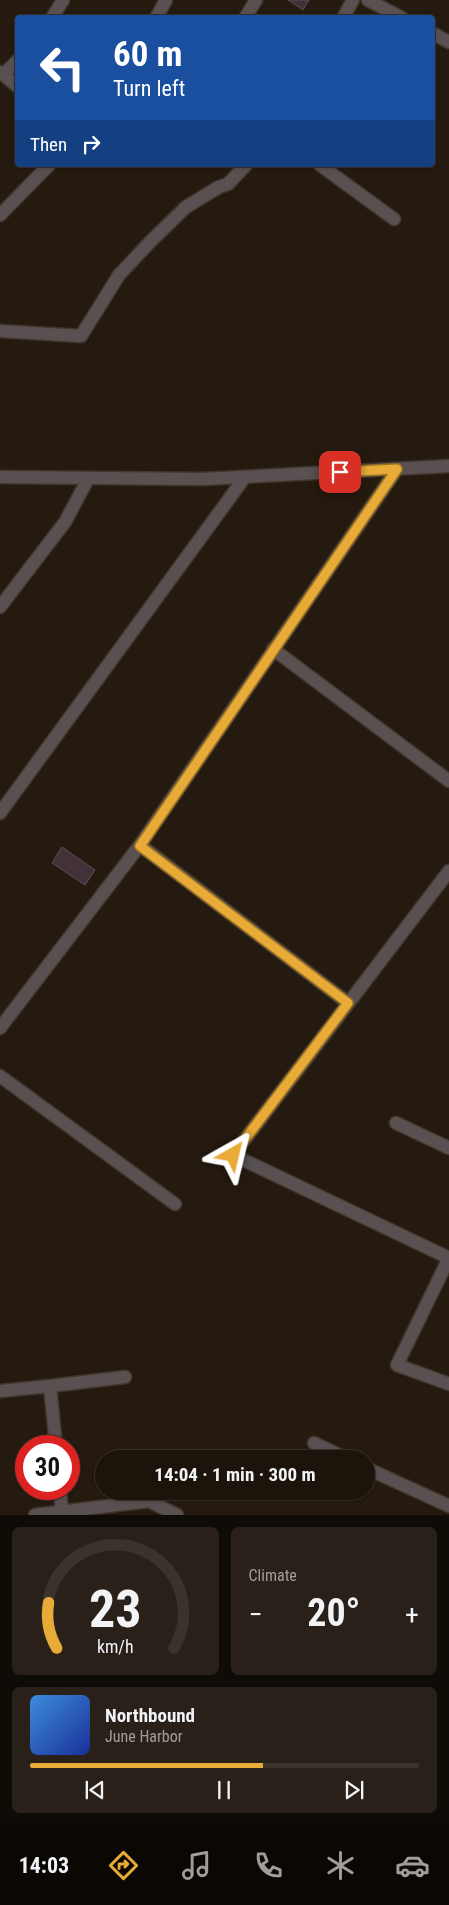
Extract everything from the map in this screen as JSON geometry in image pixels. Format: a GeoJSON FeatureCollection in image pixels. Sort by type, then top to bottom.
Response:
{"type":"FeatureCollection","features":[{"type":"Feature","properties":{"kind":"street"},"geometry":{"type":"LineString","coordinates":[[54,15],[64,0]]}},
{"type":"Feature","properties":{"kind":"street"},"geometry":{"type":"LineString","coordinates":[[158,15],[166,0]]}},
{"type":"Feature","properties":{"kind":"street"},"geometry":{"type":"LineString","coordinates":[[247,15],[256,0]]}},
{"type":"Feature","properties":{"kind":"street"},"geometry":{"type":"LineString","coordinates":[[345,15],[353,0]]}},
{"type":"Feature","properties":{"kind":"street"},"geometry":{"type":"LineString","coordinates":[[368,0],[396,15]]}},
{"type":"Feature","properties":{"kind":"street"},"geometry":{"type":"LineString","coordinates":[[435,35],[449,42]]}},
{"type":"Feature","properties":{"kind":"street"},"geometry":{"type":"LineString","coordinates":[[15,62],[2,73],[15,84]]}},
{"type":"Feature","properties":{"kind":"street"},"geometry":{"type":"LineString","coordinates":[[0,215],[47,167]]}},
{"type":"Feature","properties":{"kind":"street"},"geometry":{"type":"LineString","coordinates":[[0,331],[81,336],[119,276],[150,242],[186,207],[219,187],[228,184],[244,167]]}},
{"type":"Feature","properties":{"kind":"street"},"geometry":{"type":"LineString","coordinates":[[323,167],[394,219]]}},
{"type":"Feature","properties":{"kind":"street"},"geometry":{"type":"LineString","coordinates":[[0,477],[202,479],[449,466]]}},
{"type":"Feature","properties":{"kind":"street"},"geometry":{"type":"LineString","coordinates":[[0,1028],[140,846],[397,469]]}},
{"type":"Feature","properties":{"kind":"street"},"geometry":{"type":"LineString","coordinates":[[0,813],[245,477]]}},
{"type":"Feature","properties":{"kind":"street"},"geometry":{"type":"LineString","coordinates":[[0,607],[65,522],[88,479]]}},
{"type":"Feature","properties":{"kind":"street"},"geometry":{"type":"LineString","coordinates":[[273,649],[449,781]]}},
{"type":"Feature","properties":{"kind":"street"},"geometry":{"type":"LineString","coordinates":[[140,846],[348,1003]]}},
{"type":"Feature","properties":{"kind":"street"},"geometry":{"type":"LineString","coordinates":[[449,871],[233,1155],[449,1258],[397,1365],[449,1384]]}},
{"type":"Feature","properties":{"kind":"street"},"geometry":{"type":"LineString","coordinates":[[0,1076],[175,1204]]}},
{"type":"Feature","properties":{"kind":"street"},"geometry":{"type":"LineString","coordinates":[[396,1123],[449,1148]]}},
{"type":"Feature","properties":{"kind":"street"},"geometry":{"type":"LineString","coordinates":[[0,1391],[126,1377]]}},
{"type":"Feature","properties":{"kind":"street"},"geometry":{"type":"LineString","coordinates":[[50,1386],[55,1435]]}},
{"type":"Feature","properties":{"kind":"street"},"geometry":{"type":"LineString","coordinates":[[314,1443],[328,1450]]}},
{"type":"Feature","properties":{"kind":"street"},"geometry":{"type":"LineString","coordinates":[[375,1472],[449,1506]]}},
{"type":"Feature","properties":{"kind":"street"},"geometry":{"type":"LineString","coordinates":[[61,1500],[62,1512]]}},
{"type":"Feature","properties":{"kind":"street"},"geometry":{"type":"LineString","coordinates":[[35,1515],[149,1501],[177,1515]]}},
{"type":"Feature","properties":{"kind":"building"},"geometry":{"type":"Polygon","coordinates":[[[288,0],[309,0],[303,10],[288,0]]]}},
{"type":"Feature","properties":{"kind":"building"},"geometry":{"type":"Polygon","coordinates":[[[62,847],[95,870],[85,885],[52,863],[62,847]]]}},
{"type":"Feature","properties":{"kind":"route"},"geometry":{"type":"LineString","coordinates":[[233,1155],[348,1003],[140,846],[397,469],[340,472]]}}]}
